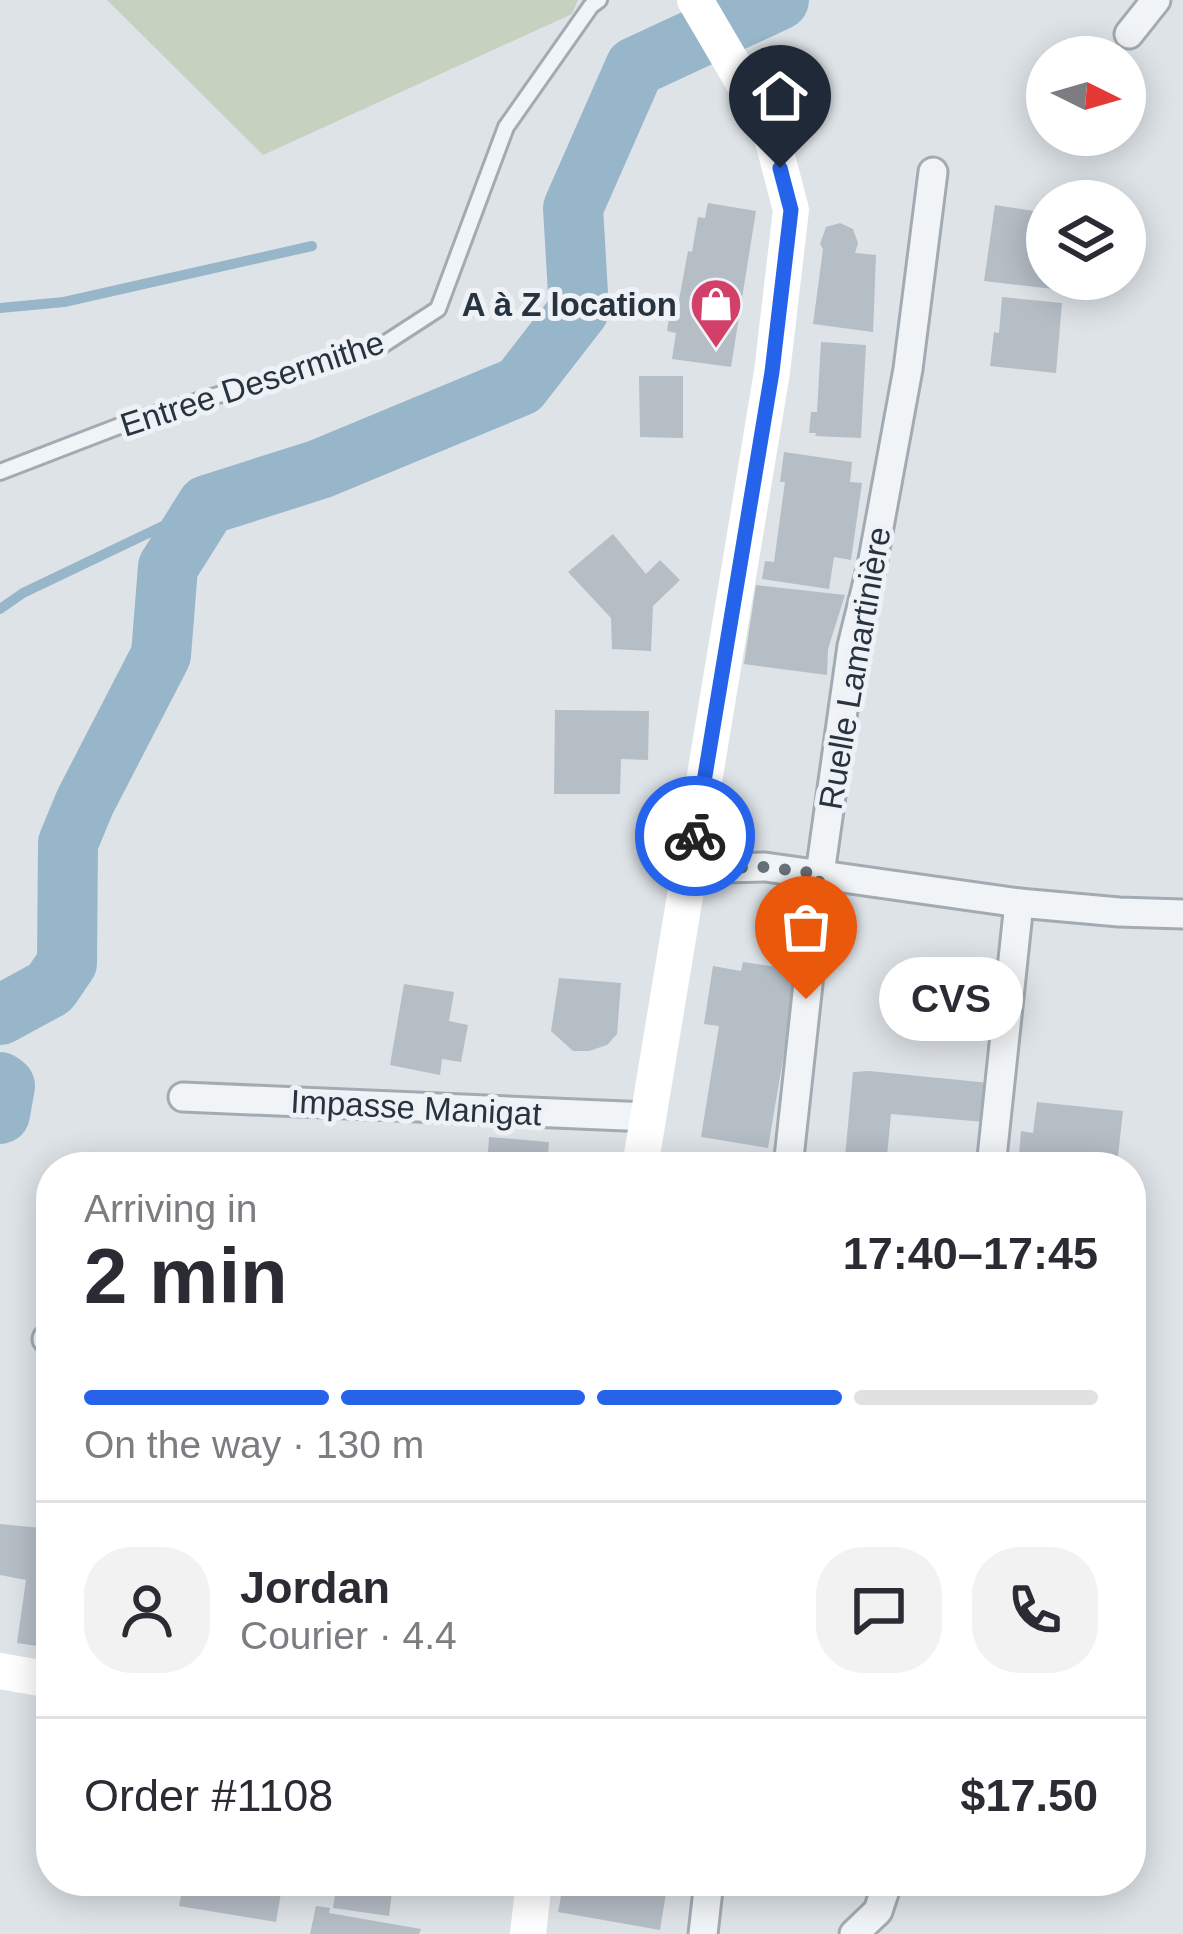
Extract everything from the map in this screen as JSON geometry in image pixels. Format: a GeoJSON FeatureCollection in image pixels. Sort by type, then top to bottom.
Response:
{"type":"FeatureCollection","features":[{"type":"Feature","properties":{"kind":"street"},"geometry":{"type":"LineString","coordinates":[[1129,34],[1156,0]]}},
{"type":"Feature","properties":{"kind":"street"},"geometry":{"type":"LineString","coordinates":[[642,1152],[772,372],[791,210],[769,126],[696,2]]}},
{"type":"Feature","properties":{"kind":"street","name":"Ruelle Lamartinière"},"geometry":{"type":"LineString","coordinates":[[790,1152],[820,874],[852,646],[908,369],[933,172]]}},
{"type":"Feature","properties":{"kind":"street"},"geometry":{"type":"LineString","coordinates":[[689,869],[764,867],[1019,903],[1183,914]]}},
{"type":"Feature","properties":{"kind":"street"},"geometry":{"type":"LineString","coordinates":[[993,1152],[1019,903]]}},
{"type":"Feature","properties":{"kind":"street","name":"Impasse Manigat"},"geometry":{"type":"LineString","coordinates":[[183,1096],[648,1117]]}},
{"type":"Feature","properties":{"kind":"street"},"geometry":{"type":"LineString","coordinates":[[0,1671],[36,1678]]}},
{"type":"Feature","properties":{"kind":"street"},"geometry":{"type":"LineString","coordinates":[[528,1934],[532,1896]]}},
{"type":"Feature","properties":{"kind":"street"},"geometry":{"type":"LineString","coordinates":[[703,1934],[708,1896]]}},
{"type":"Feature","properties":{"kind":"street"},"geometry":{"type":"LineString","coordinates":[[854,1934],[878,1911],[883,1896]]}},
{"type":"Feature","properties":{"kind":"lane","name":"Entree Desermithe"},"geometry":{"type":"LineString","coordinates":[[0,472],[135,420],[381,346],[438,309],[506,127],[599,0]]}},
{"type":"Feature","properties":{"kind":"green space"},"geometry":{"type":"Polygon","coordinates":[[[107,0],[578,0],[572,14],[263,155],[107,0]]]}},
{"type":"Feature","properties":{"kind":"building"},"geometry":{"type":"Polygon","coordinates":[[[708,203],[756,211],[731,367],[672,359],[676,333],[667,331],[698,217],[705,218],[708,203]]]}},
{"type":"Feature","properties":{"kind":"building"},"geometry":{"type":"Polygon","coordinates":[[[995,205],[1026,210],[1026,286],[984,281],[995,205]]]}},
{"type":"Feature","properties":{"kind":"building"},"geometry":{"type":"Polygon","coordinates":[[[840,223],[853,229],[858,243],[855,253],[876,255],[873,332],[813,324],[820,244],[826,227],[840,223]]]}},
{"type":"Feature","properties":{"kind":"building"},"geometry":{"type":"Polygon","coordinates":[[[1002,297],[1062,303],[1056,373],[990,366],[994,332],[999,333],[1002,297]]]}},
{"type":"Feature","properties":{"kind":"building"},"geometry":{"type":"Polygon","coordinates":[[[821,342],[866,345],[861,438],[809,433],[811,412],[817,412],[821,342]]]}},
{"type":"Feature","properties":{"kind":"building"},"geometry":{"type":"Polygon","coordinates":[[[639,376],[683,376],[683,438],[640,437],[639,376]]]}},
{"type":"Feature","properties":{"kind":"building"},"geometry":{"type":"Polygon","coordinates":[[[784,452],[852,462],[850,482],[862,483],[851,560],[834,557],[829,589],[762,579],[765,561],[774,562],[785,482],[780,482],[784,452]]]}},
{"type":"Feature","properties":{"kind":"building"},"geometry":{"type":"Polygon","coordinates":[[[613,534],[646,574],[660,560],[680,580],[653,606],[651,651],[612,649],[611,618],[568,572],[613,534]]]}},
{"type":"Feature","properties":{"kind":"building"},"geometry":{"type":"Polygon","coordinates":[[[756,585],[845,595],[828,649],[827,675],[744,664],[756,585]]]}},
{"type":"Feature","properties":{"kind":"building"},"geometry":{"type":"Polygon","coordinates":[[[555,710],[649,711],[648,760],[621,759],[620,794],[554,794],[555,710]]]}},
{"type":"Feature","properties":{"kind":"building"},"geometry":{"type":"Polygon","coordinates":[[[743,962],[798,970],[768,1148],[701,1137],[719,1026],[704,1024],[713,966],[741,971],[743,962]]]}},
{"type":"Feature","properties":{"kind":"building"},"geometry":{"type":"Polygon","coordinates":[[[559,978],[621,983],[617,1034],[607,1045],[573,1051],[551,1031],[559,978]]]}},
{"type":"Feature","properties":{"kind":"building"},"geometry":{"type":"Polygon","coordinates":[[[404,984],[454,992],[449,1021],[468,1025],[461,1062],[442,1059],[440,1075],[390,1065],[404,984]]]}},
{"type":"Feature","properties":{"kind":"building"},"geometry":{"type":"Polygon","coordinates":[[[853,1072],[989,1083],[985,1122],[891,1114],[887,1152],[845,1152],[853,1072]]]}},
{"type":"Feature","properties":{"kind":"building"},"geometry":{"type":"Polygon","coordinates":[[[1037,1102],[1123,1111],[1118,1152],[1019,1152],[1021,1131],[1033,1133],[1037,1102]]]}},
{"type":"Feature","properties":{"kind":"building"},"geometry":{"type":"Polygon","coordinates":[[[489,1137],[549,1142],[548,1152],[488,1152],[489,1137]]]}},
{"type":"Feature","properties":{"kind":"building"},"geometry":{"type":"Polygon","coordinates":[[[0,1524],[36,1528],[36,1646],[17,1643],[26,1580],[0,1575],[0,1524]]]}},
{"type":"Feature","properties":{"kind":"building"},"geometry":{"type":"Polygon","coordinates":[[[181,1896],[280,1896],[276,1922],[179,1906],[181,1896]]]}},
{"type":"Feature","properties":{"kind":"building"},"geometry":{"type":"Polygon","coordinates":[[[335,1896],[392,1896],[389,1916],[333,1908],[335,1896]]]}},
{"type":"Feature","properties":{"kind":"building"},"geometry":{"type":"Polygon","coordinates":[[[561,1896],[666,1896],[660,1930],[558,1912],[561,1896]]]}},
{"type":"Feature","properties":{"kind":"building"},"geometry":{"type":"Polygon","coordinates":[[[316,1906],[330,1908],[329,1913],[421,1929],[419,1934],[310,1934],[316,1906]]]}},
{"type":"Feature","properties":{"kind":"waterway"},"geometry":{"type":"LineString","coordinates":[[0,1015],[50,988],[67,963],[68,843],[161,655],[168,567],[207,505],[320,469],[520,386],[579,310],[573,208],[635,67],[779,0]]}},
{"type":"Feature","properties":{"kind":"waterway"},"geometry":{"type":"LineString","coordinates":[[0,308],[64,302],[312,246]]}},
{"type":"Feature","properties":{"kind":"waterway"},"geometry":{"type":"LineString","coordinates":[[0,609],[23,593],[207,505]]}},
{"type":"Feature","properties":{"kind":"waterway"},"geometry":{"type":"LineString","coordinates":[[0,1082],[5,1086],[0,1114]]}},
{"type":"Feature","properties":{"kind":"way so far"},"geometry":{"type":"LineString","coordinates":[[695,836],[689,869],[764,867],[820,874],[806,999]]}},
{"type":"Feature","properties":{"kind":"place","name":"A à Z location"},"geometry":{"type":"Point","coordinates":[716,350]}},
{"type":"Feature","properties":{"kind":"place","name":"CVS"},"geometry":{"type":"Point","coordinates":[806,999]}},
{"type":"Feature","properties":{"kind":"route"},"geometry":{"type":"LineString","coordinates":[[695,836],[772,372],[791,210],[780,168]]}}]}
